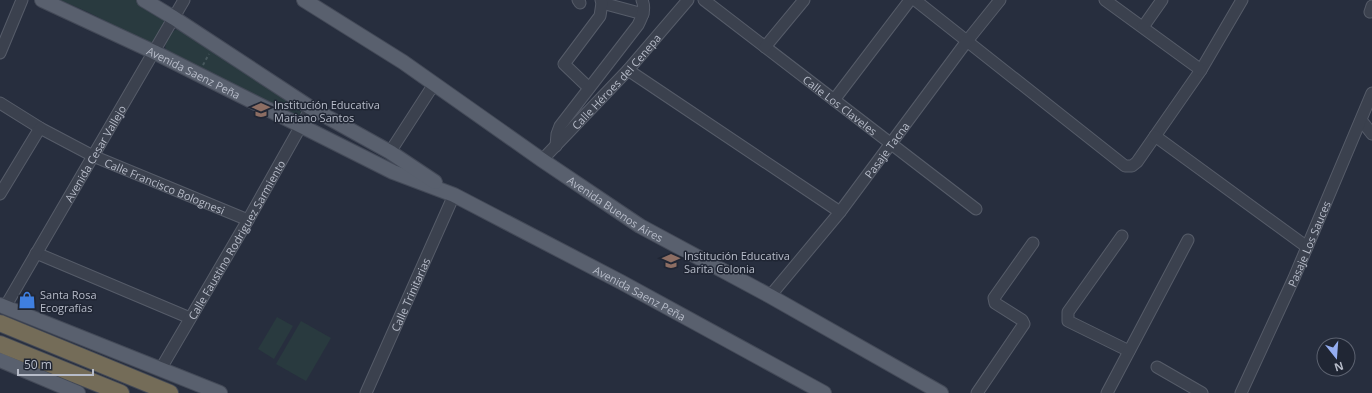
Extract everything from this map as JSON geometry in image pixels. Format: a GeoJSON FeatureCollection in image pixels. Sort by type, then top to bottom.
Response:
{"type":"FeatureCollection","features":[{"type":"Feature","properties":{"kind":"highway"},"geometry":{"type":"LineString","coordinates":[[0,323],[170,393]]}},
{"type":"Feature","properties":{"kind":"highway"},"geometry":{"type":"LineString","coordinates":[[0,344],[121,393]]}},
{"type":"Feature","properties":{"kind":"main road","name":"Avenida Saenz Peña"},"geometry":{"type":"LineString","coordinates":[[42,0],[154,52],[393,172],[454,195]]}},
{"type":"Feature","properties":{"kind":"main road","name":"Avenida Saenz Peña"},"geometry":{"type":"LineString","coordinates":[[144,0],[311,108],[390,152],[454,195],[621,282],[824,393]]}},
{"type":"Feature","properties":{"kind":"main road","name":"Avenida Buenos Aires"},"geometry":{"type":"LineString","coordinates":[[304,0],[403,62],[542,160],[640,226],[770,296],[941,393]]}},
{"type":"Feature","properties":{"kind":"main road"},"geometry":{"type":"LineString","coordinates":[[2,306],[220,393]]}},
{"type":"Feature","properties":{"kind":"main road"},"geometry":{"type":"LineString","coordinates":[[0,360],[78,393]]}},
{"type":"Feature","properties":{"kind":"street"},"geometry":{"type":"LineString","coordinates":[[0,53],[22,0]]}},
{"type":"Feature","properties":{"kind":"street","name":"Avenida Cesar Vallejo"},"geometry":{"type":"LineString","coordinates":[[2,306],[36,253],[184,0]]}},
{"type":"Feature","properties":{"kind":"street"},"geometry":{"type":"LineString","coordinates":[[556,146],[557,134],[560,126],[638,25],[643,14],[644,5],[642,0]]}},
{"type":"Feature","properties":{"kind":"street","name":"Calle Héroes del Cenepa"},"geometry":{"type":"LineString","coordinates":[[542,160],[628,70],[688,0]]}},
{"type":"Feature","properties":{"kind":"street","name":"Calle Los Claveles"},"geometry":{"type":"LineString","coordinates":[[704,0],[976,209]]}},
{"type":"Feature","properties":{"kind":"street"},"geometry":{"type":"LineString","coordinates":[[765,47],[804,0]]}},
{"type":"Feature","properties":{"kind":"street"},"geometry":{"type":"LineString","coordinates":[[834,100],[910,0]]}},
{"type":"Feature","properties":{"kind":"street"},"geometry":{"type":"LineString","coordinates":[[916,0],[1125,166],[1132,166],[1137,162],[1201,70],[1242,0]]}},
{"type":"Feature","properties":{"kind":"street","name":"Pasaje Tacna"},"geometry":{"type":"LineString","coordinates":[[770,296],[840,212],[967,41],[1000,0]]}},
{"type":"Feature","properties":{"kind":"street"},"geometry":{"type":"LineString","coordinates":[[1105,0],[1201,70]]}},
{"type":"Feature","properties":{"kind":"street"},"geometry":{"type":"LineString","coordinates":[[1143,27],[1162,0]]}},
{"type":"Feature","properties":{"kind":"street"},"geometry":{"type":"LineString","coordinates":[[589,88],[564,64],[600,16],[602,1],[643,14]]}},
{"type":"Feature","properties":{"kind":"street"},"geometry":{"type":"LineString","coordinates":[[628,70],[840,212]]}},
{"type":"Feature","properties":{"kind":"street"},"geometry":{"type":"LineString","coordinates":[[390,152],[434,84]]}},
{"type":"Feature","properties":{"kind":"street","name":"Pasaje Los Sauces"},"geometry":{"type":"LineString","coordinates":[[1244,392],[1372,93]]}},
{"type":"Feature","properties":{"kind":"street","name":"Calle Francisco Bolognesi"},"geometry":{"type":"LineString","coordinates":[[0,103],[40,128],[93,156],[248,220]]}},
{"type":"Feature","properties":{"kind":"street","name":"Calle Faustino Rodriguez Sarmiento"},"geometry":{"type":"LineString","coordinates":[[160,370],[248,220],[311,108]]}},
{"type":"Feature","properties":{"kind":"street"},"geometry":{"type":"LineString","coordinates":[[1361,120],[1372,134]]}},
{"type":"Feature","properties":{"kind":"street"},"geometry":{"type":"LineString","coordinates":[[0,194],[40,128]]}},
{"type":"Feature","properties":{"kind":"street"},"geometry":{"type":"LineString","coordinates":[[1155,136],[1307,247]]}},
{"type":"Feature","properties":{"kind":"street","name":"Calle Trinitarias"},"geometry":{"type":"LineString","coordinates":[[366,393],[454,195]]}},
{"type":"Feature","properties":{"kind":"street"},"geometry":{"type":"LineString","coordinates":[[1122,236],[1068,312],[1067,318],[1068,321],[1129,352]]}},
{"type":"Feature","properties":{"kind":"street"},"geometry":{"type":"LineString","coordinates":[[1107,393],[1188,240]]}},
{"type":"Feature","properties":{"kind":"street"},"geometry":{"type":"LineString","coordinates":[[977,393],[1024,324],[1022,320],[995,303],[994,298],[1033,243]]}},
{"type":"Feature","properties":{"kind":"street"},"geometry":{"type":"LineString","coordinates":[[36,253],[190,318]]}},
{"type":"Feature","properties":{"kind":"street"},"geometry":{"type":"LineString","coordinates":[[1157,368],[1202,393]]}},
{"type":"Feature","properties":{"kind":"path"},"geometry":{"type":"LineString","coordinates":[[198,74],[214,45]]}},
{"type":"Feature","properties":{"kind":"shaded area"},"geometry":{"type":"Polygon","coordinates":[[[60,0],[139,0],[169,17],[152,45],[88,12],[60,0]]]}},
{"type":"Feature","properties":{"kind":"shaded area"},"geometry":{"type":"Polygon","coordinates":[[[177,29],[300,109],[302,113],[299,117],[166,51],[165,45],[168,38],[177,29]]]}},
{"type":"Feature","properties":{"kind":"shaded area"},"geometry":{"type":"Polygon","coordinates":[[[277,317],[293,326],[274,359],[258,349],[277,317]]]}},
{"type":"Feature","properties":{"kind":"shaded area"},"geometry":{"type":"Polygon","coordinates":[[[301,321],[331,338],[306,381],[276,364],[301,321]]]}},
{"type":"Feature","properties":{"kind":"place","name":"Institución Educativa Mariano Santos"},"geometry":{"type":"Point","coordinates":[261,110]}},
{"type":"Feature","properties":{"kind":"place","name":"Institución Educativa Sarita Colonia"},"geometry":{"type":"Point","coordinates":[671,261]}},
{"type":"Feature","properties":{"kind":"place","name":"Santa Rosa Ecografías"},"geometry":{"type":"Point","coordinates":[27,300]}}]}
